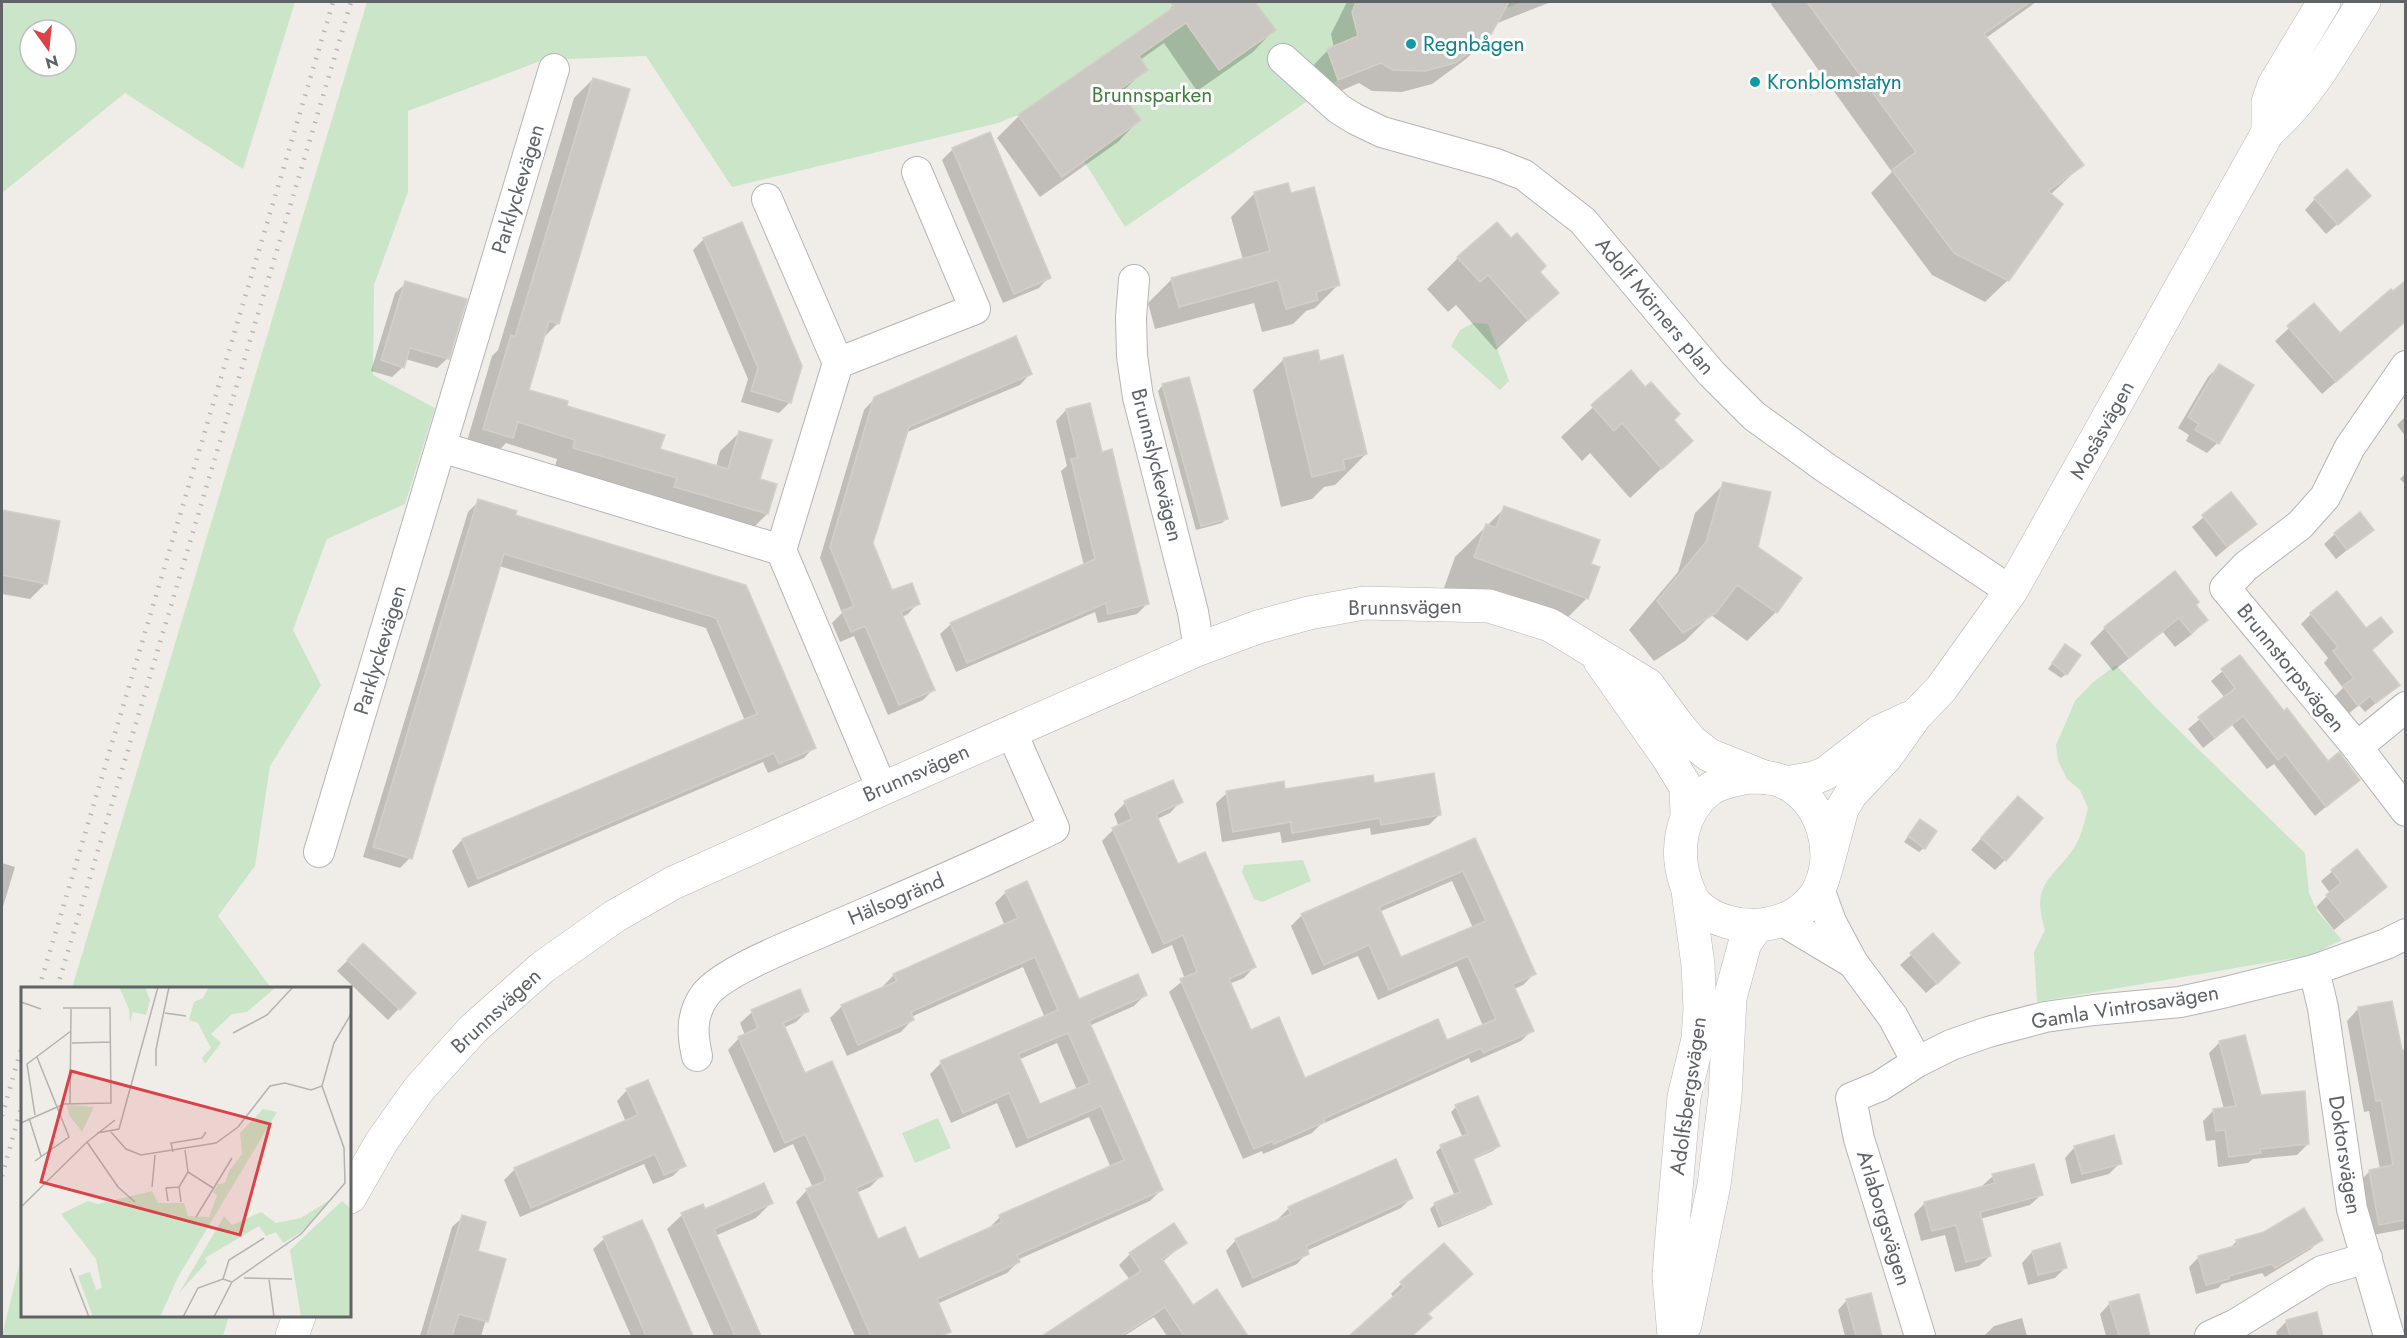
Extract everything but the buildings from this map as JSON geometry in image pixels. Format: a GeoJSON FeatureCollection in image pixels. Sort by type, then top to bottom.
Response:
{"type":"FeatureCollection","features":[{"type":"Feature","properties":{"kind":"main road","name":"Mosåsvägen"},"geometry":{"type":"LineString","coordinates":[[2268,132],[2268,102],[2274,86],[2324,2]]}},
{"type":"Feature","properties":{"kind":"main road","name":"Mosåsvägen"},"geometry":{"type":"LineString","coordinates":[[1822,879],[1842,809],[1851,794],[1886,757],[1916,715],[1941,689],[2011,591],[2268,132],[2288,115],[2302,98],[2364,2]]}},
{"type":"Feature","properties":{"kind":"main road","name":"Brunnsvägen"},"geometry":{"type":"LineString","coordinates":[[351,1195],[382,1141],[419,1089],[473,1029],[543,967],[615,916],[673,883],[1011,731],[1199,649],[1258,627],[1309,613],[1364,603],[1489,606],[1550,625],[1648,685],[1684,732],[1709,755],[1776,780]]}},
{"type":"Feature","properties":{"kind":"main road","name":"Brunnsvägen"},"geometry":{"type":"LineString","coordinates":[[1596,655],[1686,787],[1687,815]]}},
{"type":"Feature","properties":{"kind":"main road","name":"Mosåsvägen"},"geometry":{"type":"LineString","coordinates":[[1776,780],[1814,778],[1826,773],[1879,732],[1916,715]]}},
{"type":"Feature","properties":{"kind":"main road"},"geometry":{"type":"LineString","coordinates":[[1748,777],[1776,780],[1805,796],[1818,815],[1827,842],[1822,879],[1804,909],[1770,923],[1732,923],[1696,905],[1688,891],[1682,870],[1680,850],[1687,815],[1697,801],[1711,789],[1748,777]]}},
{"type":"Feature","properties":{"kind":"main road","name":"Adolfsbergsvägen"},"geometry":{"type":"LineString","coordinates":[[1674,1336],[1669,1277],[1671,1247],[1684,1097],[1698,1039],[1700,1009],[1698,965],[1688,891]]}},
{"type":"Feature","properties":{"kind":"main road","name":"Adolfsbergsvägen"},"geometry":{"type":"LineString","coordinates":[[1683,1336],[1714,1185],[1725,1097],[1730,998],[1745,943],[1770,923]]}},
{"type":"Feature","properties":{"kind":"main road"},"geometry":{"type":"LineString","coordinates":[[292,1336],[300,1317]]}},
{"type":"Feature","properties":{"kind":"street","name":"Adolf Mörners plan"},"geometry":{"type":"LineString","coordinates":[[1283,59],[1339,110],[1382,132],[1496,164],[1524,175],[1583,221],[1711,373],[1754,416],[1826,468],[2011,591]]}},
{"type":"Feature","properties":{"kind":"street","name":"Parklyckevägen"},"geometry":{"type":"LineString","coordinates":[[319,852],[554,69]]}},
{"type":"Feature","properties":{"kind":"street"},"geometry":{"type":"LineString","coordinates":[[838,363],[975,309],[917,172]]}},
{"type":"Feature","properties":{"kind":"street"},"geometry":{"type":"LineString","coordinates":[[767,199],[838,363],[781,550],[882,789]]}},
{"type":"Feature","properties":{"kind":"street","name":"Brunnslyckevägen"},"geometry":{"type":"LineString","coordinates":[[1134,280],[1131,317],[1132,356],[1138,397],[1193,612],[1199,649]]}},
{"type":"Feature","properties":{"kind":"street","name":"Brunnstorpsvägen"},"geometry":{"type":"LineString","coordinates":[[2406,366],[2350,447],[2325,497],[2300,525],[2246,566],[2225,588],[2357,747],[2406,811]]}},
{"type":"Feature","properties":{"kind":"street"},"geometry":{"type":"LineString","coordinates":[[441,447],[781,550]]}},
{"type":"Feature","properties":{"kind":"street","name":"Brunnstorpsvägen"},"geometry":{"type":"LineString","coordinates":[[2357,747],[2406,707]]}},
{"type":"Feature","properties":{"kind":"street","name":"Hälsogränd"},"geometry":{"type":"LineString","coordinates":[[697,1056],[693,1036],[694,1014],[705,995],[724,978],[795,943],[1006,852],[1054,828],[1011,731]]}},
{"type":"Feature","properties":{"kind":"street"},"geometry":{"type":"LineString","coordinates":[[1822,879],[1831,922],[1853,963],[1893,1017],[1917,1062]]}},
{"type":"Feature","properties":{"kind":"street"},"geometry":{"type":"LineString","coordinates":[[1770,923],[1853,963]]}},
{"type":"Feature","properties":{"kind":"street","name":"Gamla Vintrosavägen"},"geometry":{"type":"LineString","coordinates":[[1851,1098],[1880,1086],[1917,1062],[1951,1045],[1988,1032],[2045,1017],[2180,1002],[2313,970],[2386,944],[2406,934]]}},
{"type":"Feature","properties":{"kind":"street","name":"Doktorsvägen"},"geometry":{"type":"LineString","coordinates":[[2313,970],[2323,1008],[2352,1209],[2389,1336]]}},
{"type":"Feature","properties":{"kind":"street","name":"Arlaborgsvägen"},"geometry":{"type":"LineString","coordinates":[[1851,1098],[1859,1139],[1920,1336]]}},
{"type":"Feature","properties":{"kind":"street"},"geometry":{"type":"LineString","coordinates":[[2210,1336],[2236,1324],[2322,1271],[2367,1258]]}},
{"type":"Feature","properties":{"kind":"green space"},"geometry":{"type":"Polygon","coordinates":[[[2,2],[295,2],[243,169],[125,93],[2,193],[2,2]]]}},
{"type":"Feature","properties":{"kind":"green space","name":"Brunnsparken"},"geometry":{"type":"Polygon","coordinates":[[[367,2],[1522,2],[1506,8],[1489,38],[1455,63],[1425,71],[1393,70],[1381,63],[1338,80],[1125,227],[1084,161],[1062,177],[1018,115],[998,123],[732,187],[646,56],[543,60],[408,111],[408,192],[374,285],[373,375],[435,408],[405,504],[327,539],[293,630],[321,685],[270,766],[255,866],[218,916],[270,987],[72,987],[367,2]]]}},
{"type":"Feature","properties":{"kind":"green space"},"geometry":{"type":"Polygon","coordinates":[[[1474,323],[1488,324],[1509,381],[1500,390],[1451,346],[1460,330],[1474,323]]]}},
{"type":"Feature","properties":{"kind":"green space"},"geometry":{"type":"Polygon","coordinates":[[[2116,665],[2157,709],[2305,853],[2309,893],[2317,911],[2342,940],[2311,955],[2037,1002],[2034,952],[2045,930],[2040,902],[2042,892],[2045,884],[2074,848],[2088,808],[2080,790],[2067,779],[2058,761],[2056,745],[2075,701],[2092,683],[2116,665]]]}},
{"type":"Feature","properties":{"kind":"green space"},"geometry":{"type":"Polygon","coordinates":[[[1303,860],[1311,881],[1262,902],[1254,899],[1242,872],[1244,865],[1303,860]]]}},
{"type":"Feature","properties":{"kind":"green space"},"geometry":{"type":"Polygon","coordinates":[[[938,1118],[951,1148],[915,1163],[902,1133],[938,1118]]]}},
{"type":"Feature","properties":{"kind":"green space"},"geometry":{"type":"Polygon","coordinates":[[[21,1258],[21,1317],[229,1317],[223,1336],[2,1336],[21,1258]]]}},
{"type":"Feature","properties":{"kind":"railway"},"geometry":{"type":"LineString","coordinates":[[39,987],[333,2]]}},
{"type":"Feature","properties":{"kind":"railway"},"geometry":{"type":"LineString","coordinates":[[57,987],[351,2]]}},
{"type":"Feature","properties":{"kind":"railway"},"geometry":{"type":"LineString","coordinates":[[2,1116],[21,1050]]}},
{"type":"Feature","properties":{"kind":"railway"},"geometry":{"type":"LineString","coordinates":[[2,1176],[21,1109]]}},
{"type":"Feature","properties":{"kind":"place","name":"Regnbågen"},"geometry":{"type":"Point","coordinates":[1411,44]}},
{"type":"Feature","properties":{"kind":"place","name":"Kronblomstatyn"},"geometry":{"type":"Point","coordinates":[1755,82]}}]}
